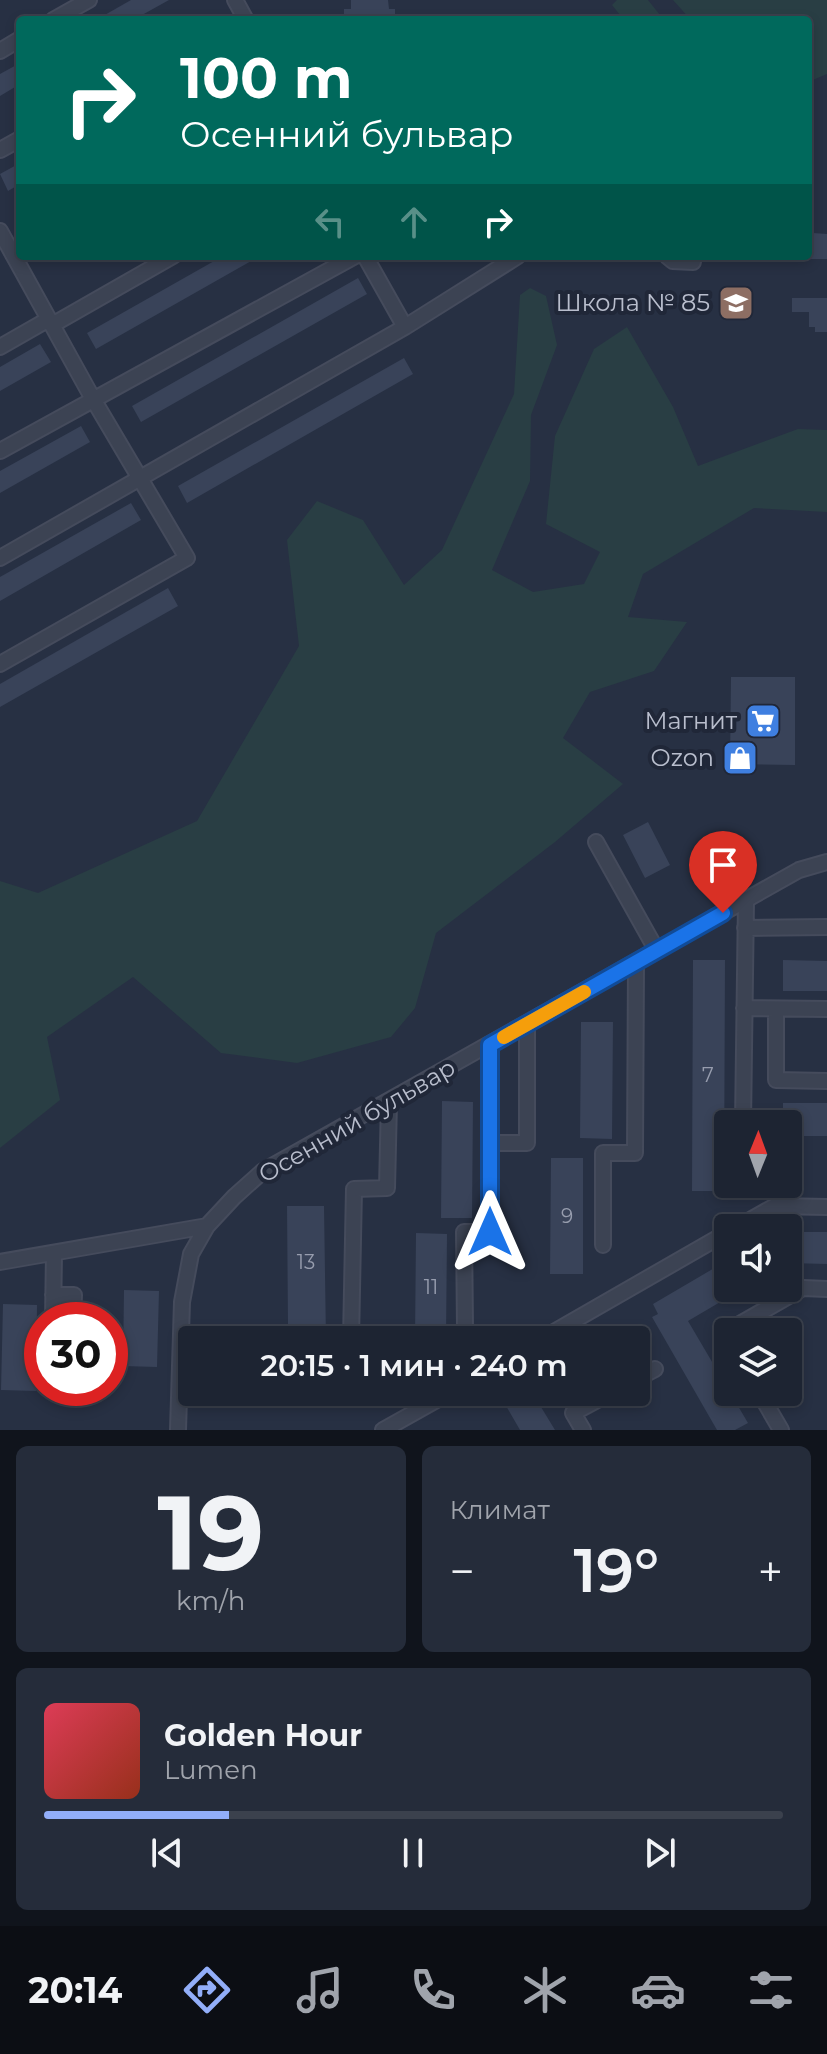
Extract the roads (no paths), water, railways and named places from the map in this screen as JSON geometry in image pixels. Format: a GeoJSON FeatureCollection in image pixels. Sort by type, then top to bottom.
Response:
{"type":"FeatureCollection","features":[{"type":"Feature","properties":{"kind":"street"},"geometry":{"type":"LineString","coordinates":[[60,16],[89,0]]}},
{"type":"Feature","properties":{"kind":"street"},"geometry":{"type":"LineString","coordinates":[[0,664],[187,558],[93,399],[17,260]]}},
{"type":"Feature","properties":{"kind":"street"},"geometry":{"type":"LineString","coordinates":[[0,347],[166,260]]}},
{"type":"Feature","properties":{"kind":"street"},"geometry":{"type":"LineString","coordinates":[[0,451],[348,260]]}},
{"type":"Feature","properties":{"kind":"street"},"geometry":{"type":"LineString","coordinates":[[367,260],[405,327]]}},
{"type":"Feature","properties":{"kind":"street"},"geometry":{"type":"LineString","coordinates":[[0,558],[405,327],[512,260]]}},
{"type":"Feature","properties":{"kind":"street"},"geometry":{"type":"LineString","coordinates":[[672,260],[693,262]]}},
{"type":"Feature","properties":{"kind":"street"},"geometry":{"type":"LineString","coordinates":[[596,842],[657,951]]}},
{"type":"Feature","properties":{"kind":"street","name":"Осенний бульвар"},"geometry":{"type":"LineString","coordinates":[[183,1326],[182,1302],[191,1254],[207,1226],[263,1171],[799,870],[827,862]]}},
{"type":"Feature","properties":{"kind":"street"},"geometry":{"type":"LineString","coordinates":[[743,1110],[746,900]]}},
{"type":"Feature","properties":{"kind":"street"},"geometry":{"type":"LineString","coordinates":[[745,928],[827,927]]}},
{"type":"Feature","properties":{"kind":"street"},"geometry":{"type":"LineString","coordinates":[[603,1245],[603,1153],[635,1153],[636,963]]}},
{"type":"Feature","properties":{"kind":"street"},"geometry":{"type":"LineString","coordinates":[[744,1008],[827,1009]]}},
{"type":"Feature","properties":{"kind":"street"},"geometry":{"type":"LineString","coordinates":[[776,1009],[776,1080],[827,1081]]}},
{"type":"Feature","properties":{"kind":"street"},"geometry":{"type":"LineString","coordinates":[[490,1143],[527,1143],[527,1024]]}},
{"type":"Feature","properties":{"kind":"street"},"geometry":{"type":"LineString","coordinates":[[465,1326],[464,1232],[490,1232],[490,1045]]}},
{"type":"Feature","properties":{"kind":"street"},"geometry":{"type":"LineString","coordinates":[[351,1326],[354,1189],[387,1188],[389,1102]]}},
{"type":"Feature","properties":{"kind":"street"},"geometry":{"type":"LineString","coordinates":[[761,1214],[775,1206],[827,1207]]}},
{"type":"Feature","properties":{"kind":"street"},"geometry":{"type":"LineString","coordinates":[[0,1262],[207,1226]]}},
{"type":"Feature","properties":{"kind":"street"},"geometry":{"type":"LineString","coordinates":[[564,1326],[714,1240]]}},
{"type":"Feature","properties":{"kind":"street"},"geometry":{"type":"LineString","coordinates":[[53,1302],[54,1253]]}},
{"type":"Feature","properties":{"kind":"street"},"geometry":{"type":"LineString","coordinates":[[750,1318],[803,1288],[827,1289]]}},
{"type":"Feature","properties":{"kind":"street"},"geometry":{"type":"LineString","coordinates":[[53,1295],[74,1295],[74,1302]]}},
{"type":"Feature","properties":{"kind":"street"},"geometry":{"type":"LineString","coordinates":[[650,1372],[655,1369]]}},
{"type":"Feature","properties":{"kind":"street","name":"Осенний бульвар"},"geometry":{"type":"LineString","coordinates":[[178,1430],[181,1406]]}},
{"type":"Feature","properties":{"kind":"street"},"geometry":{"type":"LineString","coordinates":[[383,1430],[426,1406]]}},
{"type":"Feature","properties":{"kind":"street"},"geometry":{"type":"LineString","coordinates":[[583,1430],[573,1413],[586,1406]]}},
{"type":"Feature","properties":{"kind":"street"},"geometry":{"type":"LineString","coordinates":[[767,1406],[781,1430]]}},
{"type":"Feature","properties":{"kind":"place","name":"Школа № 85"},"geometry":{"type":"Point","coordinates":[736,303]}},
{"type":"Feature","properties":{"kind":"place","name":"Магнит"},"geometry":{"type":"Point","coordinates":[763,721]}},
{"type":"Feature","properties":{"kind":"place","name":"Ozon"},"geometry":{"type":"Point","coordinates":[740,758]}}]}
